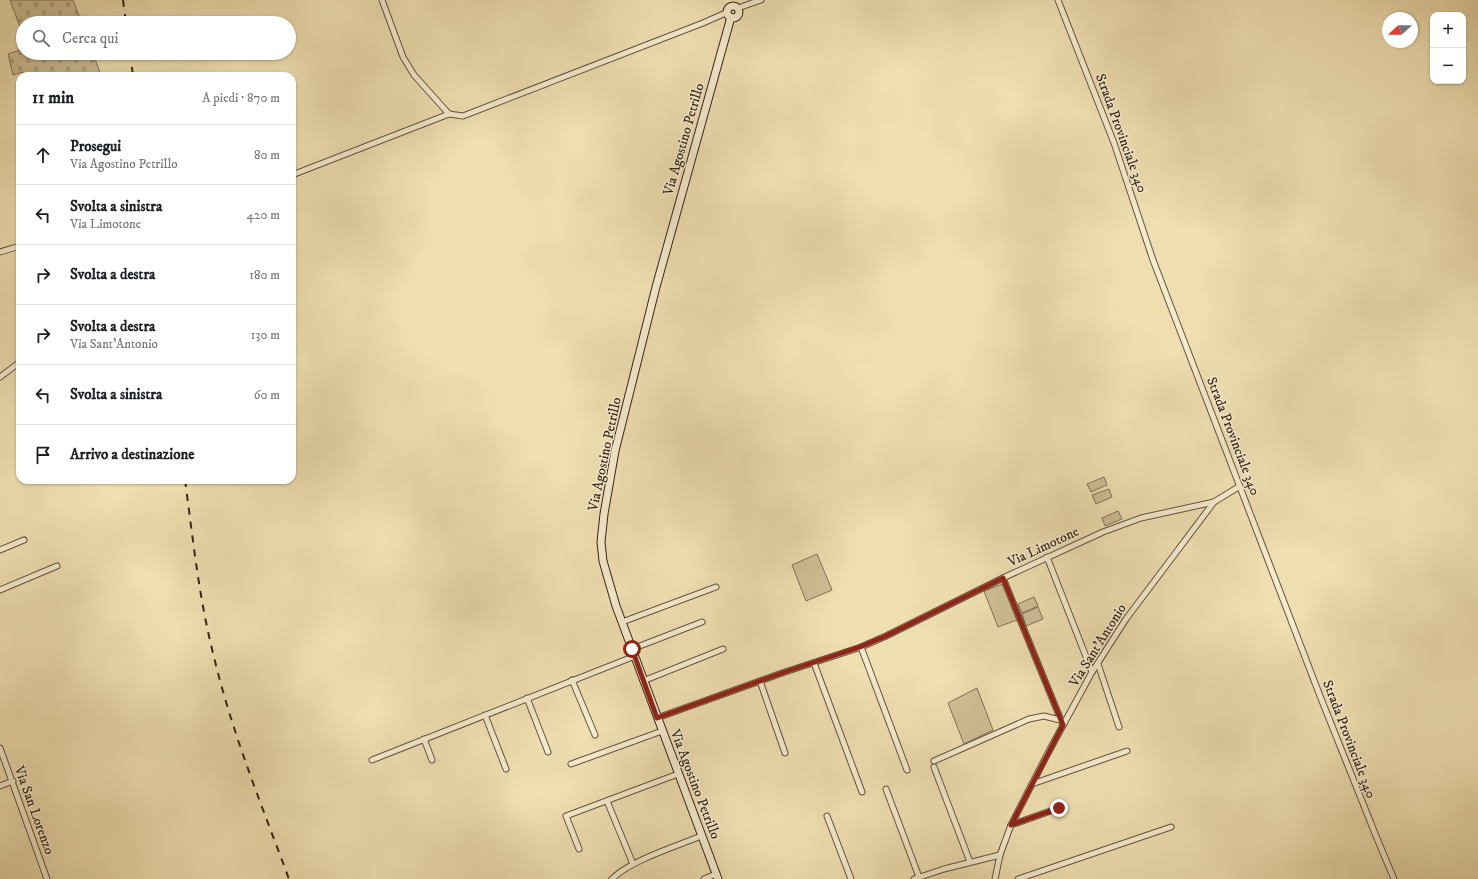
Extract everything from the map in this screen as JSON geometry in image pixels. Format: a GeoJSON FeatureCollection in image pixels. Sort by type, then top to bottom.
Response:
{"type":"FeatureCollection","features":[{"type":"Feature","properties":{"kind":"street"},"geometry":{"type":"LineString","coordinates":[[382,0],[403,57],[414,75],[449,114]]}},
{"type":"Feature","properties":{"kind":"street"},"geometry":{"type":"LineString","coordinates":[[729,15],[730,7],[761,0]]}},
{"type":"Feature","properties":{"kind":"street","name":"Strada Provinciale 340"},"geometry":{"type":"LineString","coordinates":[[1058,0],[1114,143],[1153,260],[1320,696],[1394,879]]}},
{"type":"Feature","properties":{"kind":"street"},"geometry":{"type":"LineString","coordinates":[[296,173],[449,114],[463,116],[703,23],[729,15],[738,16],[739,13],[737,5]]}},
{"type":"Feature","properties":{"kind":"street","name":"Via Agostino Petrillo"},"geometry":{"type":"LineString","coordinates":[[717,877],[612,594],[603,561],[601,542],[604,514],[615,451],[656,287],[729,27],[729,15]]}},
{"type":"Feature","properties":{"kind":"street"},"geometry":{"type":"LineString","coordinates":[[0,252],[16,247]]}},
{"type":"Feature","properties":{"kind":"street"},"geometry":{"type":"LineString","coordinates":[[0,377],[16,365]]}},
{"type":"Feature","properties":{"kind":"street","name":"Via Limotone"},"geometry":{"type":"LineString","coordinates":[[657,718],[860,647],[886,636],[1003,578],[1102,532],[1141,518],[1214,502],[1240,486]]}},
{"type":"Feature","properties":{"kind":"street","name":"Via Sant'Antonio"},"geometry":{"type":"LineString","coordinates":[[995,879],[1000,855],[1011,825],[1061,723],[1126,619],[1214,502]]}},
{"type":"Feature","properties":{"kind":"street"},"geometry":{"type":"LineString","coordinates":[[0,550],[24,540]]}},
{"type":"Feature","properties":{"kind":"street"},"geometry":{"type":"LineString","coordinates":[[1047,557],[1092,672]]}},
{"type":"Feature","properties":{"kind":"street"},"geometry":{"type":"LineString","coordinates":[[0,590],[57,566]]}},
{"type":"Feature","properties":{"kind":"street"},"geometry":{"type":"LineString","coordinates":[[1003,578],[1061,723]]}},
{"type":"Feature","properties":{"kind":"street"},"geometry":{"type":"LineString","coordinates":[[622,622],[716,587]]}},
{"type":"Feature","properties":{"kind":"street"},"geometry":{"type":"LineString","coordinates":[[632,649],[702,622]]}},
{"type":"Feature","properties":{"kind":"street"},"geometry":{"type":"LineString","coordinates":[[860,647],[907,770]]}},
{"type":"Feature","properties":{"kind":"street"},"geometry":{"type":"LineString","coordinates":[[643,681],[723,649]]}},
{"type":"Feature","properties":{"kind":"street"},"geometry":{"type":"LineString","coordinates":[[372,760],[634,656]]}},
{"type":"Feature","properties":{"kind":"street"},"geometry":{"type":"LineString","coordinates":[[814,663],[862,792]]}},
{"type":"Feature","properties":{"kind":"street"},"geometry":{"type":"LineString","coordinates":[[1098,664],[1119,728]]}},
{"type":"Feature","properties":{"kind":"street"},"geometry":{"type":"LineString","coordinates":[[572,680],[595,735]]}},
{"type":"Feature","properties":{"kind":"street"},"geometry":{"type":"LineString","coordinates":[[760,681],[785,753]]}},
{"type":"Feature","properties":{"kind":"street"},"geometry":{"type":"LineString","coordinates":[[527,698],[548,752]]}},
{"type":"Feature","properties":{"kind":"street"},"geometry":{"type":"LineString","coordinates":[[485,715],[506,769]]}},
{"type":"Feature","properties":{"kind":"street"},"geometry":{"type":"LineString","coordinates":[[934,761],[1029,719],[1044,716],[1061,723]]}},
{"type":"Feature","properties":{"kind":"street"},"geometry":{"type":"LineString","coordinates":[[571,764],[662,731]]}},
{"type":"Feature","properties":{"kind":"street"},"geometry":{"type":"LineString","coordinates":[[424,739],[432,760]]}},
{"type":"Feature","properties":{"kind":"street","name":"Via San Lorenzo"},"geometry":{"type":"LineString","coordinates":[[0,748],[47,879]]}},
{"type":"Feature","properties":{"kind":"street"},"geometry":{"type":"LineString","coordinates":[[1032,784],[1127,752]]}},
{"type":"Feature","properties":{"kind":"street"},"geometry":{"type":"LineString","coordinates":[[934,768],[970,862]]}},
{"type":"Feature","properties":{"kind":"street"},"geometry":{"type":"LineString","coordinates":[[579,849],[566,816],[678,774]]}},
{"type":"Feature","properties":{"kind":"street"},"geometry":{"type":"LineString","coordinates":[[0,786],[13,781]]}},
{"type":"Feature","properties":{"kind":"street"},"geometry":{"type":"LineString","coordinates":[[886,789],[916,878],[927,877],[970,862],[1000,855]]}},
{"type":"Feature","properties":{"kind":"street"},"geometry":{"type":"LineString","coordinates":[[607,801],[633,864]]}},
{"type":"Feature","properties":{"kind":"street"},"geometry":{"type":"LineString","coordinates":[[1011,825],[1059,808]]}},
{"type":"Feature","properties":{"kind":"street"},"geometry":{"type":"LineString","coordinates":[[827,816],[851,879]]}},
{"type":"Feature","properties":{"kind":"street"},"geometry":{"type":"LineString","coordinates":[[1018,879],[1171,827]]}},
{"type":"Feature","properties":{"kind":"street"},"geometry":{"type":"LineString","coordinates":[[612,879],[633,864],[701,836]]}},
{"type":"Feature","properties":{"kind":"street"},"geometry":{"type":"LineString","coordinates":[[704,879],[717,877]]}},
{"type":"Feature","properties":{"kind":"green space"},"geometry":{"type":"Polygon","coordinates":[[[10,0],[73,0],[79,16],[16,16],[10,0]]]}},
{"type":"Feature","properties":{"kind":"green space"},"geometry":{"type":"Polygon","coordinates":[[[16,51],[16,60],[95,60],[100,72],[16,72],[16,74],[13,75],[8,54],[16,51]]]}},
{"type":"Feature","properties":{"kind":"green space"},"geometry":{"type":"Polygon","coordinates":[[[1104,477],[1107,485],[1091,492],[1087,484],[1104,477]]]}},
{"type":"Feature","properties":{"kind":"green space"},"geometry":{"type":"Polygon","coordinates":[[[1109,489],[1112,497],[1096,504],[1092,495],[1109,489]]]}},
{"type":"Feature","properties":{"kind":"green space"},"geometry":{"type":"Polygon","coordinates":[[[1118,511],[1122,519],[1105,526],[1102,518],[1118,511]]]}},
{"type":"Feature","properties":{"kind":"green space"},"geometry":{"type":"Polygon","coordinates":[[[817,554],[832,590],[806,601],[792,565],[817,554]]]}},
{"type":"Feature","properties":{"kind":"green space"},"geometry":{"type":"Polygon","coordinates":[[[1003,584],[1017,620],[998,627],[984,591],[1003,584]]]}},
{"type":"Feature","properties":{"kind":"green space"},"geometry":{"type":"Polygon","coordinates":[[[1034,597],[1038,606],[1022,613],[1018,604],[1034,597]]]}},
{"type":"Feature","properties":{"kind":"green space"},"geometry":{"type":"Polygon","coordinates":[[[1038,607],[1043,619],[1026,626],[1022,614],[1038,607]]]}},
{"type":"Feature","properties":{"kind":"green space"},"geometry":{"type":"Polygon","coordinates":[[[977,688],[993,730],[964,744],[948,703],[977,688]]]}},
{"type":"Feature","properties":{"kind":"railway"},"geometry":{"type":"LineString","coordinates":[[123,0],[125,16]]}},
{"type":"Feature","properties":{"kind":"railway"},"geometry":{"type":"LineString","coordinates":[[131,60],[132,72]]}},
{"type":"Feature","properties":{"kind":"railway"},"geometry":{"type":"LineString","coordinates":[[186,484],[200,591],[221,685],[248,769],[289,879]]}},
{"type":"Feature","properties":{"kind":"route"},"geometry":{"type":"LineString","coordinates":[[632,649],[657,718],[782,673],[860,647],[886,636],[1003,578],[1063,725],[1011,825],[1059,808]]}}]}
